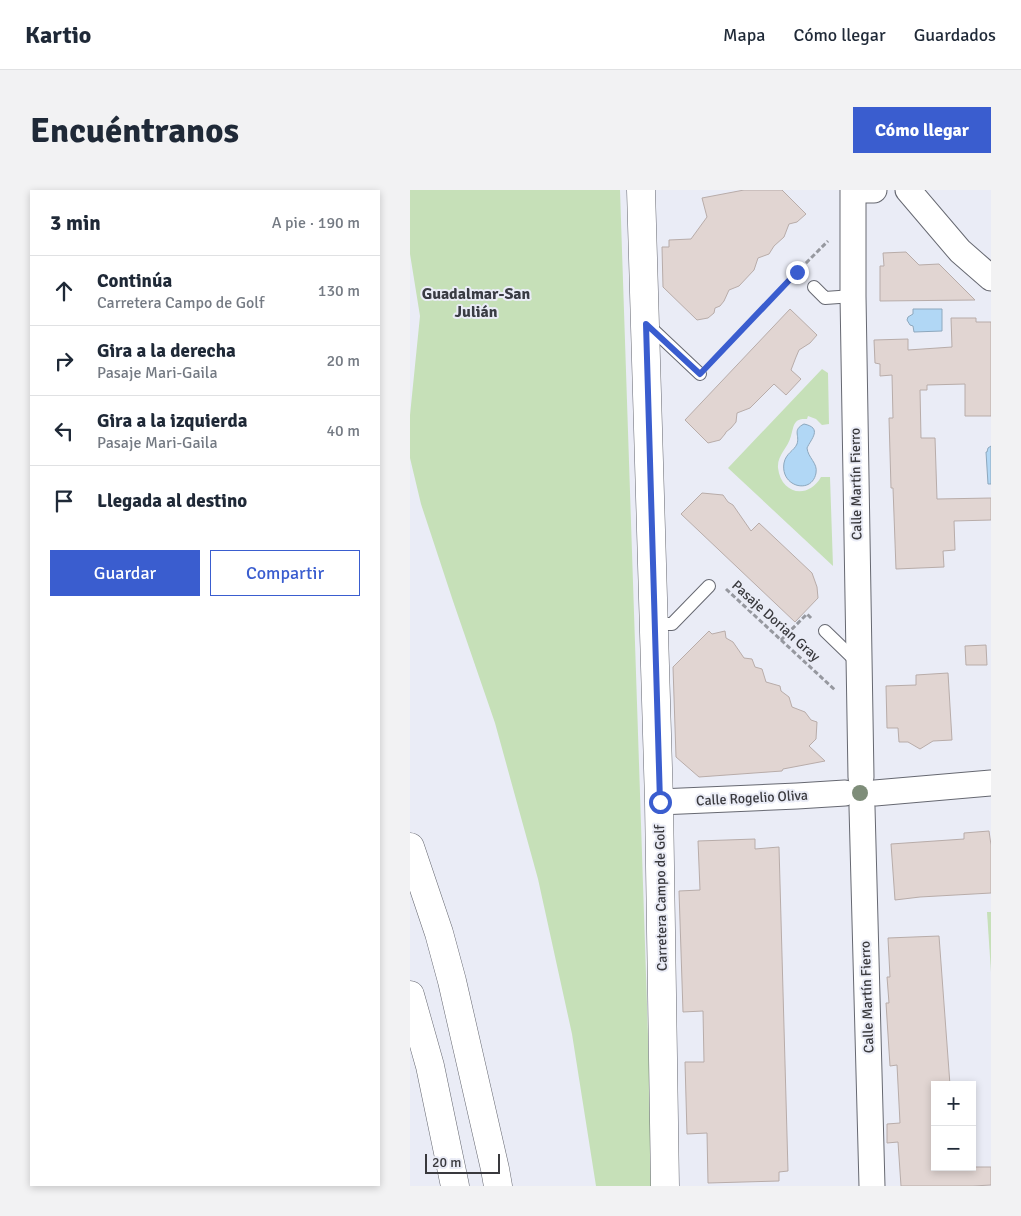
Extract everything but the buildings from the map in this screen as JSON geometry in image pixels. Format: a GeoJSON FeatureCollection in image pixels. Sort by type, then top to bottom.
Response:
{"type":"FeatureCollection","features":[{"type":"Feature","properties":{"kind":"main road","name":"Carretera Campo de Golf"},"geometry":{"type":"LineString","coordinates":[[641,190],[660,802],[665,1186]]}},
{"type":"Feature","properties":{"kind":"main road"},"geometry":{"type":"LineString","coordinates":[[410,847],[439,933],[452,981],[498,1186]]}},
{"type":"Feature","properties":{"kind":"main road"},"geometry":{"type":"LineString","coordinates":[[410,995],[430,1066],[455,1186]]}},
{"type":"Feature","properties":{"kind":"street","name":"Calle Martín Fierro"},"geometry":{"type":"LineString","coordinates":[[852,190],[861,793],[872,1186]]}},
{"type":"Feature","properties":{"kind":"street"},"geometry":{"type":"LineString","coordinates":[[861,190],[874,190]]}},
{"type":"Feature","properties":{"kind":"street"},"geometry":{"type":"LineString","coordinates":[[908,190],[960,251],[991,278]]}},
{"type":"Feature","properties":{"kind":"street","name":"Calle Rogelio Oliva"},"geometry":{"type":"LineString","coordinates":[[660,802],[861,793],[991,783]]}},
{"type":"Feature","properties":{"kind":"lane"},"geometry":{"type":"LineString","coordinates":[[814,287],[825,298],[853,296]]}},
{"type":"Feature","properties":{"kind":"lane"},"geometry":{"type":"LineString","coordinates":[[646,324],[700,374]]}},
{"type":"Feature","properties":{"kind":"lane"},"geometry":{"type":"LineString","coordinates":[[654,624],[672,624],[709,586]]}},
{"type":"Feature","properties":{"kind":"lane"},"geometry":{"type":"LineString","coordinates":[[825,631],[859,663]]}},
{"type":"Feature","properties":{"kind":"path"},"geometry":{"type":"LineString","coordinates":[[700,374],[830,240]]}},
{"type":"Feature","properties":{"kind":"path","name":"Pasaje Dorian Gray"},"geometry":{"type":"LineString","coordinates":[[709,586],[725,588],[836,691]]}},
{"type":"Feature","properties":{"kind":"path"},"geometry":{"type":"LineString","coordinates":[[781,640],[807,614],[825,631]]}},
{"type":"Feature","properties":{"kind":"green space"},"geometry":{"type":"Polygon","coordinates":[[[410,190],[620,190],[653,1186],[596,1186],[572,1034],[538,879],[495,723],[421,504],[410,458],[410,415],[420,316],[410,254],[410,190]]]}},
{"type":"Feature","properties":{"kind":"green space"},"geometry":{"type":"Polygon","coordinates":[[[822,369],[828,373],[829,424],[822,425],[816,419],[808,416],[807,419],[797,421],[790,440],[779,459],[778,468],[784,484],[796,491],[809,489],[821,477],[830,477],[833,566],[728,468],[822,369]]]}},
{"type":"Feature","properties":{"kind":"green space"},"geometry":{"type":"Polygon","coordinates":[[[987,912],[991,912],[991,972],[987,912]]]}},
{"type":"Feature","properties":{"kind":"water"},"geometry":{"type":"Polygon","coordinates":[[[913,309],[942,309],[942,331],[914,332],[913,326],[907,320],[913,314],[913,309]]]}},
{"type":"Feature","properties":{"kind":"water"},"geometry":{"type":"Polygon","coordinates":[[[804,424],[813,428],[814,431],[813,438],[807,448],[814,463],[816,473],[809,484],[803,486],[791,483],[784,471],[784,463],[786,457],[797,444],[798,428],[804,424]]]}},
{"type":"Feature","properties":{"kind":"water"},"geometry":{"type":"Polygon","coordinates":[[[991,446],[991,484],[988,484],[986,452],[991,446]]]}},
{"type":"Feature","properties":{"kind":"district","name":"Guadalmar-San Julián"},"geometry":{"type":"Point","coordinates":[476,303]}},
{"type":"Feature","properties":{"kind":"route"},"geometry":{"type":"LineString","coordinates":[[660,802],[646,324],[700,374],[797,272]]}}]}
